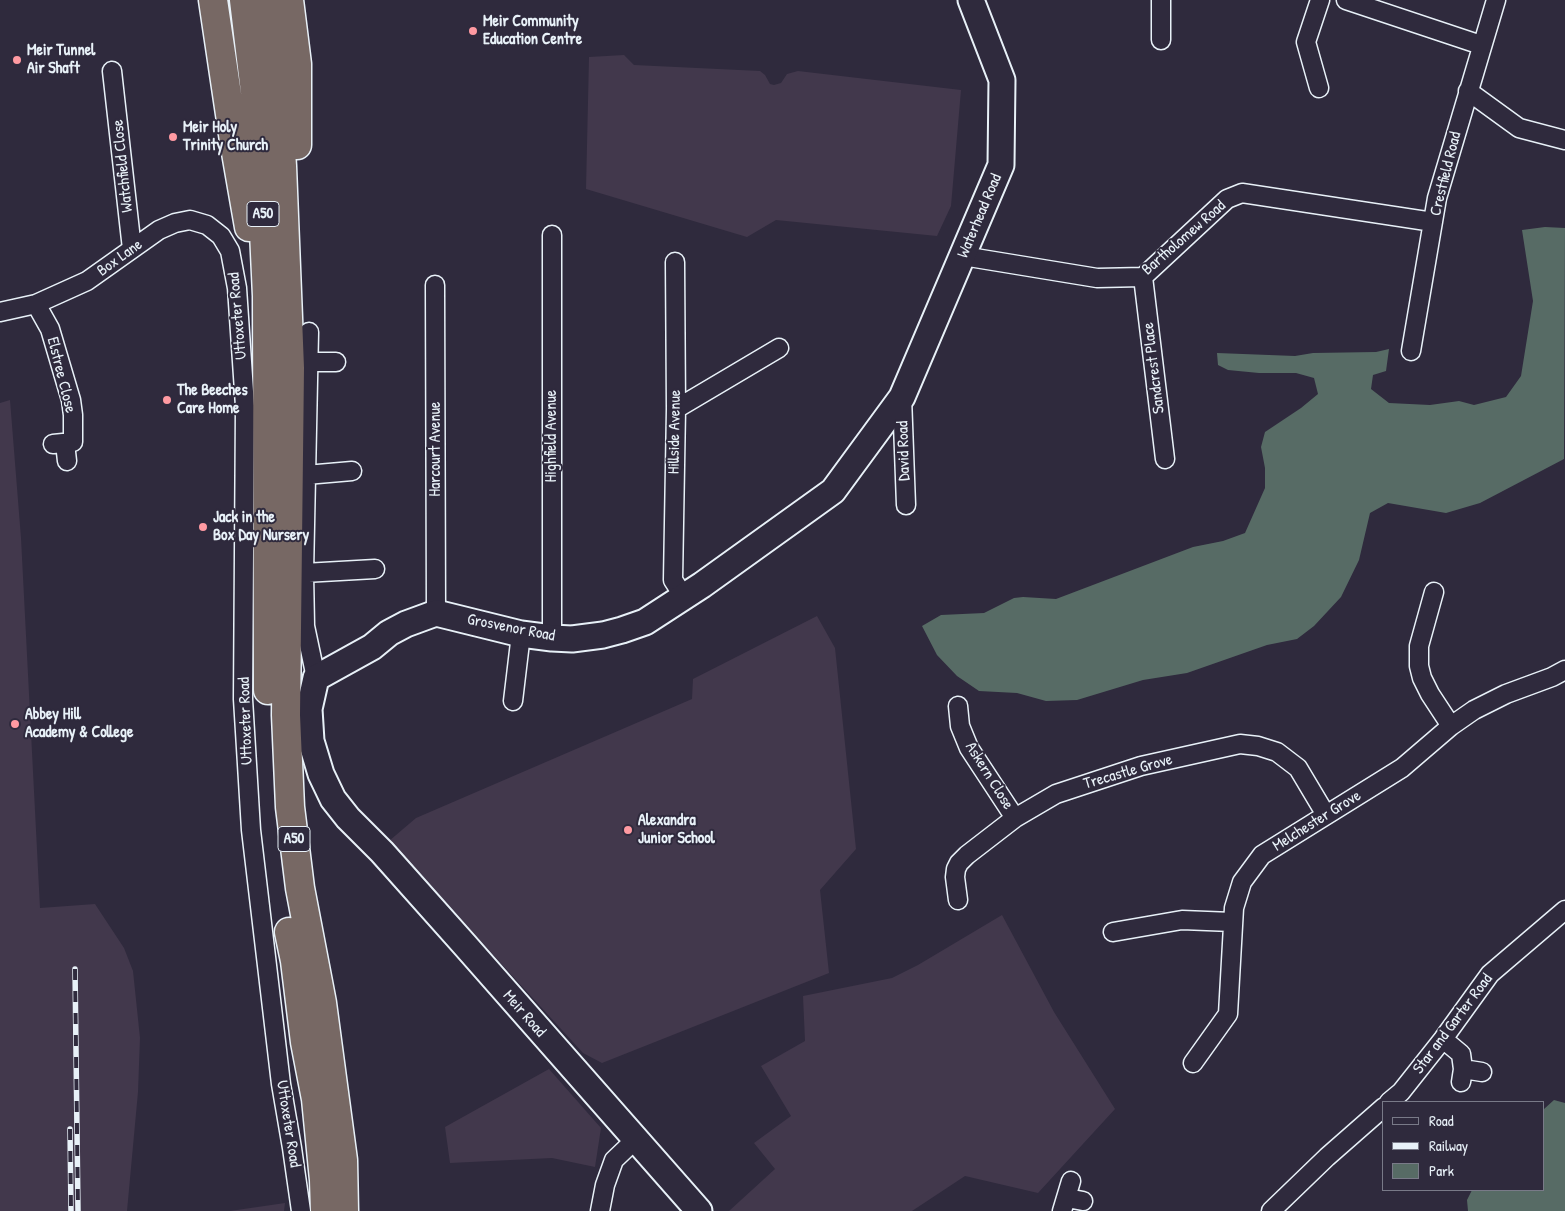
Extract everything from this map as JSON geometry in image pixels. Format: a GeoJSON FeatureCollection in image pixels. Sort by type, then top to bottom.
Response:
{"type":"FeatureCollection","features":[{"type":"Feature","properties":{"kind":"highway"},"geometry":{"type":"LineString","coordinates":[[213,0],[234,141],[267,327]]}},
{"type":"Feature","properties":{"kind":"highway","name":"A50"},"geometry":{"type":"LineString","coordinates":[[244,0],[258,125],[267,296],[269,727],[274,812],[276,840],[295,961],[305,1042],[316,1099],[325,1211]]}},
{"type":"Feature","properties":{"kind":"highway","name":"A50"},"geometry":{"type":"LineString","coordinates":[[268,0],[276,75],[290,368],[286,715],[290,807],[300,888],[322,1003],[343,1160],[344,1211]]}},
{"type":"Feature","properties":{"kind":"highway"},"geometry":{"type":"LineString","coordinates":[[287,294],[296,193],[297,119],[295,43],[289,0]]}},
{"type":"Feature","properties":{"kind":"street","name":"Waterhead Road"},"geometry":{"type":"LineString","coordinates":[[902,397],[1001,164],[1002,80],[971,0]]}},
{"type":"Feature","properties":{"kind":"street"},"geometry":{"type":"LineString","coordinates":[[1161,0],[1161,40]]}},
{"type":"Feature","properties":{"kind":"street"},"geometry":{"type":"LineString","coordinates":[[1319,88],[1306,42],[1320,0]]}},
{"type":"Feature","properties":{"kind":"street"},"geometry":{"type":"LineString","coordinates":[[1346,0],[1481,45]]}},
{"type":"Feature","properties":{"kind":"street","name":"Crestfield Road"},"geometry":{"type":"LineString","coordinates":[[1411,351],[1437,198],[1481,45],[1496,0]]}},
{"type":"Feature","properties":{"kind":"street","name":"Watchfield Close"},"geometry":{"type":"LineString","coordinates":[[108,80],[132,249]]}},
{"type":"Feature","properties":{"kind":"street"},"geometry":{"type":"LineString","coordinates":[[1468,91],[1519,128],[1565,140]]}},
{"type":"Feature","properties":{"kind":"street","name":"Bartholomew Road"},"geometry":{"type":"LineString","coordinates":[[963,256],[1097,278],[1142,277],[1227,199],[1242,193],[1433,222]]}},
{"type":"Feature","properties":{"kind":"street","name":"Box Lane"},"geometry":{"type":"LineString","coordinates":[[0,312],[36,304],[87,281],[159,230],[175,223],[190,220],[208,225],[221,236],[230,251]]}},
{"type":"Feature","properties":{"kind":"street","name":"Highfield Avenue"},"geometry":{"type":"LineString","coordinates":[[552,235],[552,638]]}},
{"type":"Feature","properties":{"kind":"street","name":"Uttoxeter Road"},"geometry":{"type":"LineString","coordinates":[[230,251],[237,288],[244,406],[243,699],[251,830],[281,1084],[301,1211]]}},
{"type":"Feature","properties":{"kind":"street","name":"Hillside Avenue"},"geometry":{"type":"LineString","coordinates":[[675,262],[676,409],[673,580],[684,597]]}},
{"type":"Feature","properties":{"kind":"street","name":"Sandcrest Place"},"geometry":{"type":"LineString","coordinates":[[1142,277],[1165,459]]}},
{"type":"Feature","properties":{"kind":"street","name":"Harcourt Avenue"},"geometry":{"type":"LineString","coordinates":[[435,285],[436,613]]}},
{"type":"Feature","properties":{"kind":"street","name":"Elstree Close"},"geometry":{"type":"LineString","coordinates":[[36,304],[50,329],[71,400],[73,442],[59,444],[67,461]]}},
{"type":"Feature","properties":{"kind":"street"},"geometry":{"type":"LineString","coordinates":[[308,332],[304,573],[305,626],[316,678],[372,647],[389,633],[406,624],[436,613]]}},
{"type":"Feature","properties":{"kind":"street"},"geometry":{"type":"LineString","coordinates":[[676,409],[779,348]]}},
{"type":"Feature","properties":{"kind":"street"},"geometry":{"type":"LineString","coordinates":[[308,362],[336,362]]}},
{"type":"Feature","properties":{"kind":"street","name":"Grosvenor Road"},"geometry":{"type":"LineString","coordinates":[[436,613],[521,634],[552,638],[580,638],[603,635],[645,622],[684,597],[832,491],[902,397]]}},
{"type":"Feature","properties":{"kind":"street","name":"David Road"},"geometry":{"type":"LineString","coordinates":[[902,397],[906,505]]}},
{"type":"Feature","properties":{"kind":"street"},"geometry":{"type":"LineString","coordinates":[[306,475],[352,472]]}},
{"type":"Feature","properties":{"kind":"street"},"geometry":{"type":"LineString","coordinates":[[304,573],[375,569]]}},
{"type":"Feature","properties":{"kind":"street"},"geometry":{"type":"LineString","coordinates":[[1434,592],[1419,646],[1419,666],[1422,678],[1430,694],[1450,726]]}},
{"type":"Feature","properties":{"kind":"street"},"geometry":{"type":"LineString","coordinates":[[513,701],[521,634]]}},
{"type":"Feature","properties":{"kind":"street","name":"Melchester Grove"},"geometry":{"type":"LineString","coordinates":[[1193,1063],[1228,1014],[1234,908],[1242,882],[1262,855],[1402,768],[1450,726],[1474,710],[1506,694],[1552,677],[1565,670]]}},
{"type":"Feature","properties":{"kind":"street","name":"Meir Road"},"geometry":{"type":"LineString","coordinates":[[316,678],[309,709],[311,741],[321,774],[333,799],[348,818],[382,852],[464,944],[698,1211]]}},
{"type":"Feature","properties":{"kind":"street","name":"Askern Close"},"geometry":{"type":"LineString","coordinates":[[958,706],[960,726],[969,748],[1015,818]]}},
{"type":"Feature","properties":{"kind":"street","name":"Trecastle Grove"},"geometry":{"type":"LineString","coordinates":[[958,900],[955,877],[959,863],[1015,818],[1056,794],[1141,766],[1240,744],[1258,746],[1278,752],[1298,768],[1326,815]]}},
{"type":"Feature","properties":{"kind":"street","name":"Star and Garter Road"},"geometry":{"type":"LineString","coordinates":[[1390,1101],[1401,1092],[1443,1039],[1490,974],[1565,910]]}},
{"type":"Feature","properties":{"kind":"street"},"geometry":{"type":"LineString","coordinates":[[1114,932],[1182,920],[1232,922]]}},
{"type":"Feature","properties":{"kind":"street"},"geometry":{"type":"LineString","coordinates":[[1443,1039],[1461,1054],[1462,1076],[1482,1072]]}},
{"type":"Feature","properties":{"kind":"street"},"geometry":{"type":"LineString","coordinates":[[1270,1211],[1382,1109]]}},
{"type":"Feature","properties":{"kind":"street"},"geometry":{"type":"LineString","coordinates":[[600,1211],[614,1160],[635,1140]]}},
{"type":"Feature","properties":{"kind":"street"},"geometry":{"type":"LineString","coordinates":[[1070,1204],[1071,1181]]}},
{"type":"Feature","properties":{"kind":"shaded area"},"geometry":{"type":"Polygon","coordinates":[[[624,55],[634,65],[760,71],[765,75],[770,84],[774,85],[781,83],[787,74],[798,71],[961,90],[951,206],[937,236],[776,220],[747,237],[586,189],[589,57],[624,55]]]}},
{"type":"Feature","properties":{"kind":"shaded area"},"geometry":{"type":"Polygon","coordinates":[[[10,400],[21,538],[40,908],[95,904],[124,948],[133,971],[140,1038],[138,1092],[127,1211],[0,1211],[0,403],[10,400]]]}},
{"type":"Feature","properties":{"kind":"shaded area","name":"Alexandra Junior School"},"geometry":{"type":"Polygon","coordinates":[[[817,616],[835,648],[856,849],[820,890],[829,973],[602,1063],[583,1053],[389,841],[416,818],[692,699],[693,679],[817,616]]]}},
{"type":"Feature","properties":{"kind":"shaded area"},"geometry":{"type":"Polygon","coordinates":[[[1002,915],[1054,1012],[1115,1109],[1038,1193],[965,1176],[912,1211],[729,1211],[775,1169],[754,1143],[791,1116],[761,1066],[805,1041],[803,996],[892,978],[918,965],[1002,915]]]}},
{"type":"Feature","properties":{"kind":"shaded area"},"geometry":{"type":"Polygon","coordinates":[[[549,1069],[601,1128],[595,1167],[552,1158],[450,1163],[445,1127],[549,1069]]]}},
{"type":"Feature","properties":{"kind":"shaded area"},"geometry":{"type":"Polygon","coordinates":[[[285,1203],[284,1211],[230,1211],[285,1203]]]}},
{"type":"Feature","properties":{"kind":"green space"},"geometry":{"type":"Polygon","coordinates":[[[1545,227],[1565,228],[1564,459],[1480,503],[1446,513],[1388,503],[1370,513],[1359,560],[1341,597],[1314,626],[1297,639],[1267,645],[1187,673],[1143,680],[1077,700],[1046,701],[1017,693],[979,691],[957,676],[937,655],[922,626],[941,615],[984,613],[1014,598],[1056,599],[1193,547],[1223,541],[1245,533],[1265,488],[1265,468],[1261,447],[1265,432],[1318,394],[1314,378],[1296,373],[1259,373],[1228,370],[1218,365],[1217,353],[1295,356],[1313,353],[1376,352],[1389,349],[1386,371],[1373,375],[1371,389],[1389,403],[1430,405],[1459,401],[1474,405],[1506,397],[1521,376],[1533,301],[1522,230],[1545,227]]]}},
{"type":"Feature","properties":{"kind":"green space"},"geometry":{"type":"Polygon","coordinates":[[[1554,1100],[1565,1103],[1565,1211],[1468,1211],[1467,1200],[1472,1191],[1545,1191],[1545,1108],[1554,1100]]]}},
{"type":"Feature","properties":{"kind":"railway"},"geometry":{"type":"LineString","coordinates":[[75,969],[78,1211]]}},
{"type":"Feature","properties":{"kind":"railway"},"geometry":{"type":"LineString","coordinates":[[70,1129],[71,1211]]}},
{"type":"Feature","properties":{"kind":"place","name":"Meir Community Education Centre"},"geometry":{"type":"Point","coordinates":[473,31]}},
{"type":"Feature","properties":{"kind":"place","name":"Meir Tunnel Air Shaft"},"geometry":{"type":"Point","coordinates":[17,60]}},
{"type":"Feature","properties":{"kind":"place","name":"Meir Holy Trinity Church"},"geometry":{"type":"Point","coordinates":[173,137]}},
{"type":"Feature","properties":{"kind":"place","name":"The Beeches Care Home"},"geometry":{"type":"Point","coordinates":[167,400]}},
{"type":"Feature","properties":{"kind":"place","name":"Jack in the Box Day Nursery"},"geometry":{"type":"Point","coordinates":[203,527]}},
{"type":"Feature","properties":{"kind":"place","name":"Abbey Hill Academy & College"},"geometry":{"type":"Point","coordinates":[15,724]}},
{"type":"Feature","properties":{"kind":"place","name":"Alexandra Junior School"},"geometry":{"type":"Point","coordinates":[628,830]}}]}
